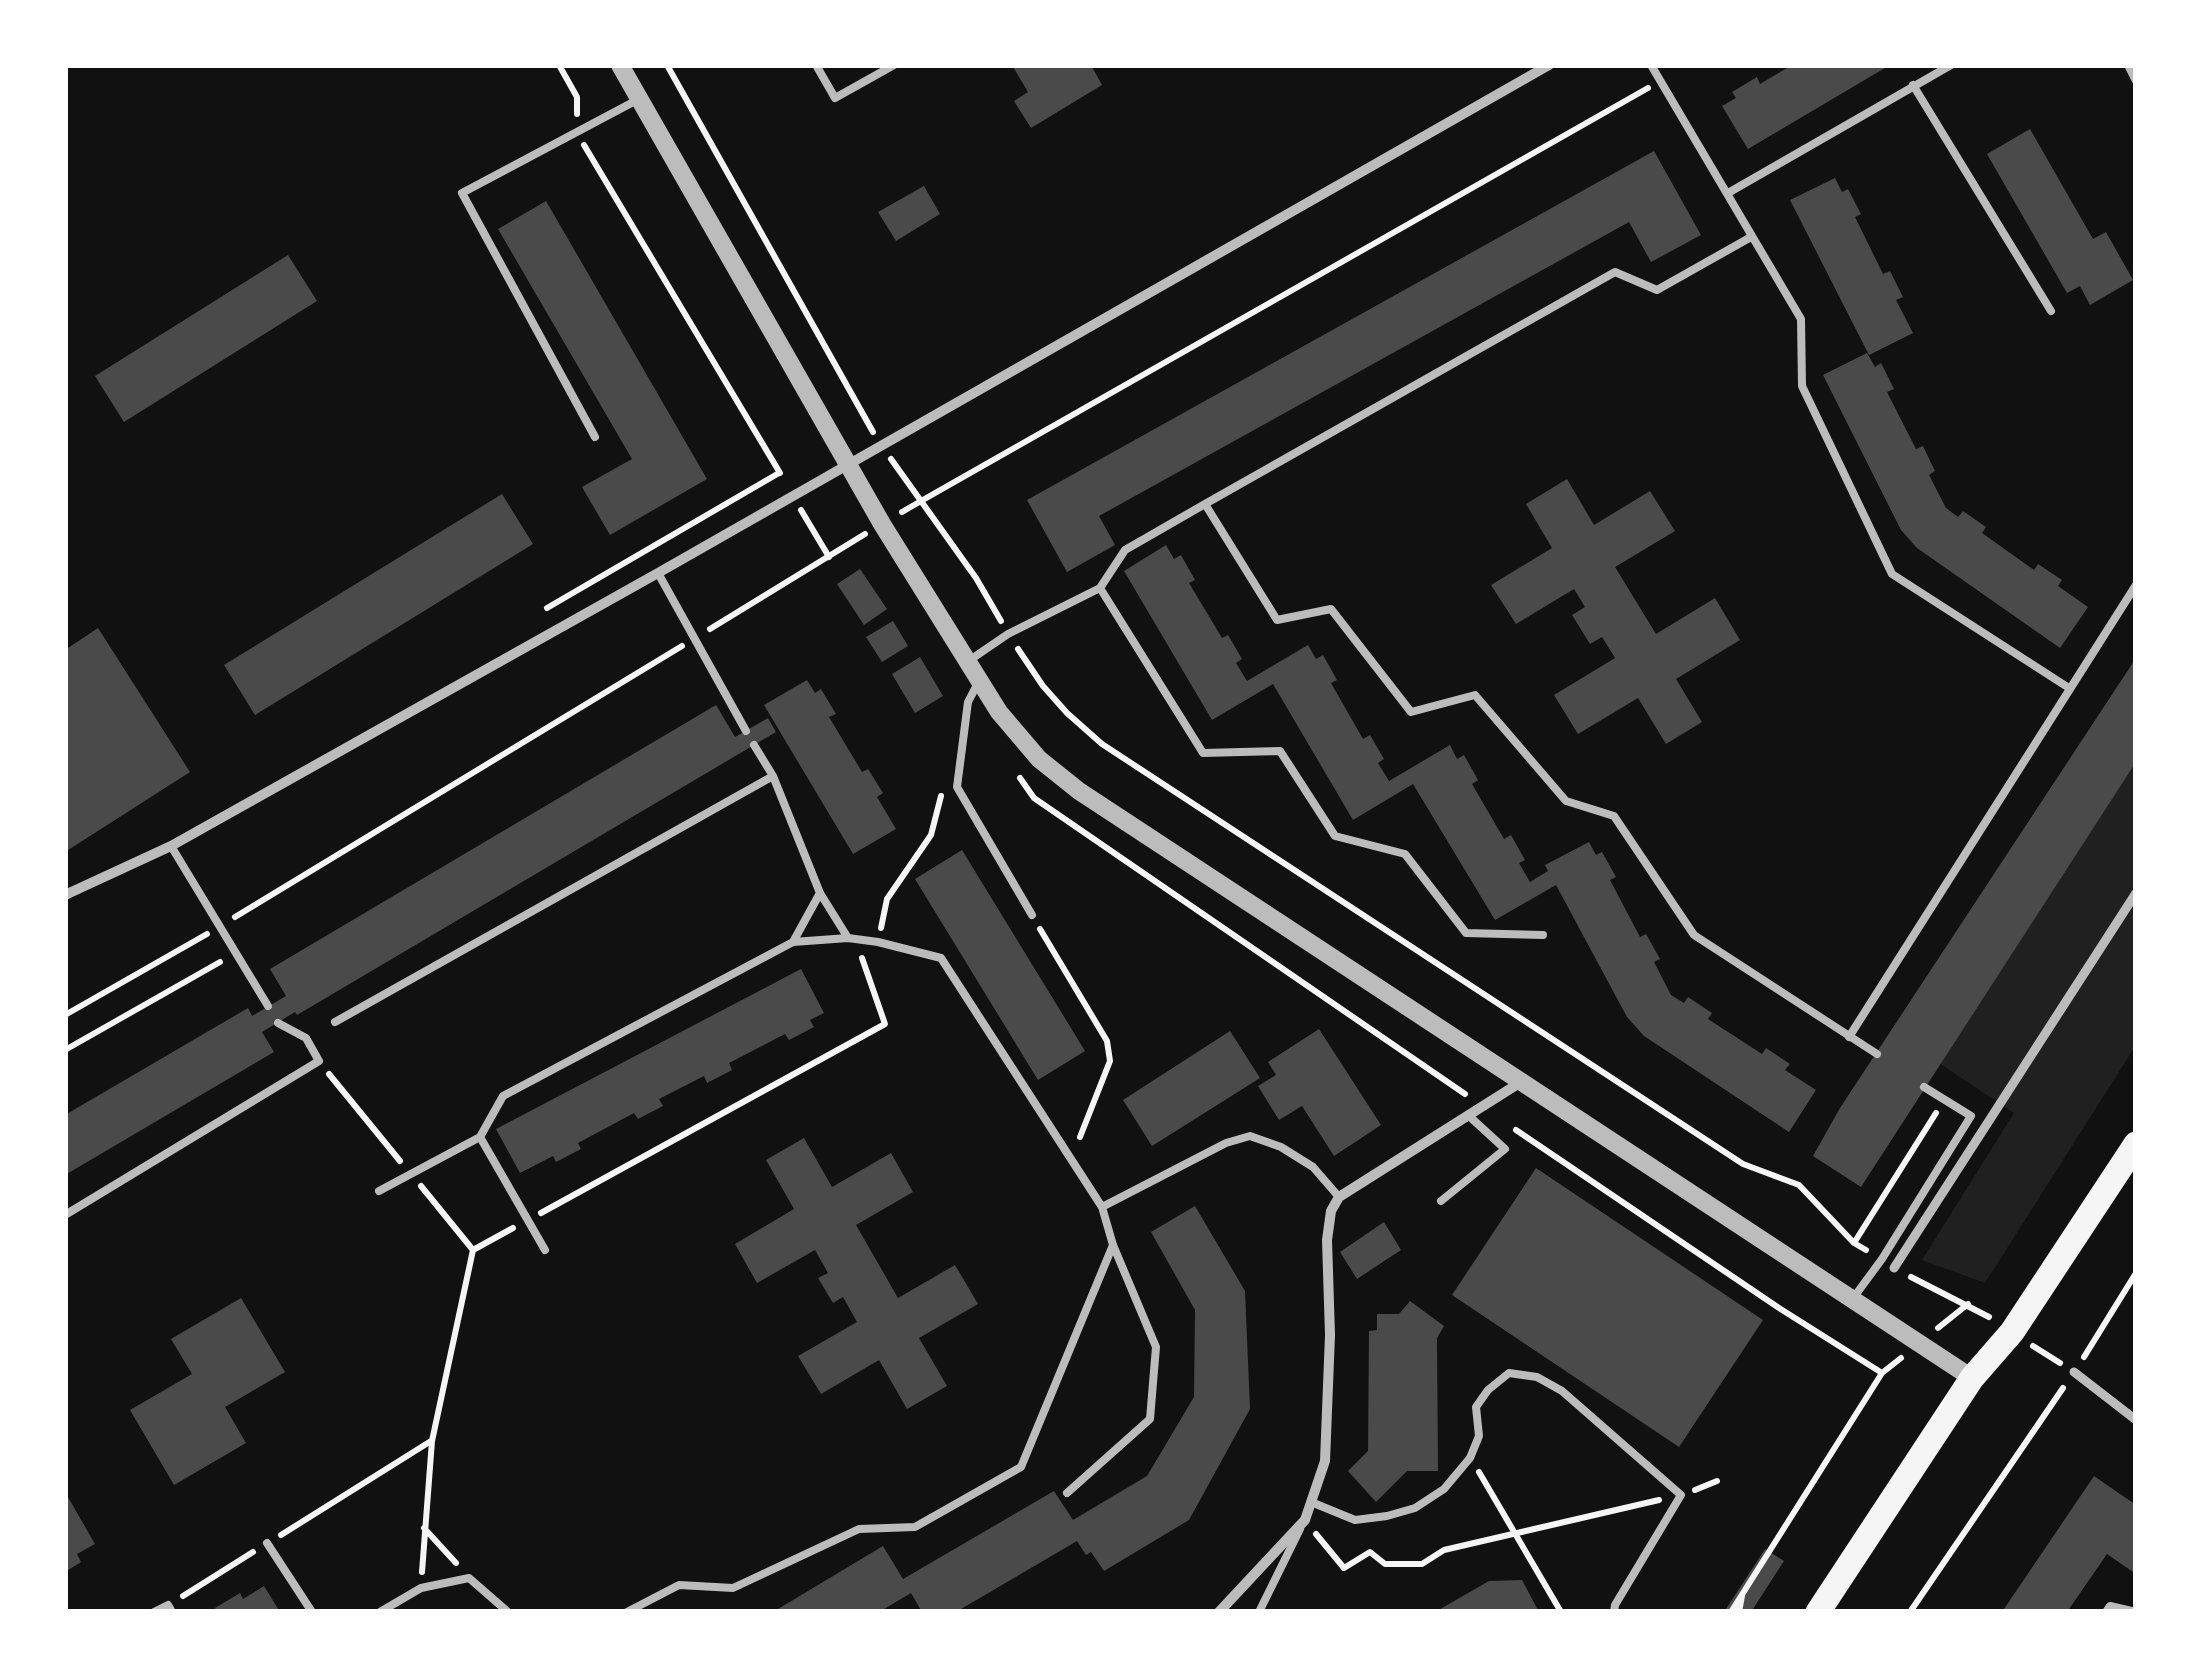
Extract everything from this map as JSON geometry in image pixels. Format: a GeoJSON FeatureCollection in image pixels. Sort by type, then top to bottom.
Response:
{"type":"FeatureCollection","features":[{"type":"Feature","properties":{"kind":"main road"},"geometry":{"type":"LineString","coordinates":[[1818,1612],[1972,1378],[2012,1332],[2136,1144]]}},
{"type":"Feature","properties":{"kind":"street"},"geometry":{"type":"LineString","coordinates":[[620,65],[882,524],[979,680],[1017,736],[1040,760],[1079,790],[1972,1378]]}},
{"type":"Feature","properties":{"kind":"street"},"geometry":{"type":"LineString","coordinates":[[65,895],[171,846],[1548,65]]}},
{"type":"Feature","properties":{"kind":"street"},"geometry":{"type":"LineString","coordinates":[[1894,1268],[2136,893]]}},
{"type":"Feature","properties":{"kind":"street"},"geometry":{"type":"LineString","coordinates":[[1219,1612],[1304,1520],[1325,1461],[1330,1211],[1339,1198],[1521,1082]]}},
{"type":"Feature","properties":{"kind":"street"},"geometry":{"type":"LineString","coordinates":[[2074,1372],[2136,1420]]}},
{"type":"Feature","properties":{"kind":"lane"},"geometry":{"type":"LineString","coordinates":[[816,65],[835,98],[894,65]]}},
{"type":"Feature","properties":{"kind":"lane"},"geometry":{"type":"LineString","coordinates":[[1651,65],[1801,318],[1802,386],[1892,574],[2069,688]]}},
{"type":"Feature","properties":{"kind":"lane"},"geometry":{"type":"LineString","coordinates":[[1728,192],[1951,65]]}},
{"type":"Feature","properties":{"kind":"lane"},"geometry":{"type":"LineString","coordinates":[[2128,65],[2136,81]]}},
{"type":"Feature","properties":{"kind":"lane"},"geometry":{"type":"LineString","coordinates":[[1913,85],[2050,311]]}},
{"type":"Feature","properties":{"kind":"lane"},"geometry":{"type":"LineString","coordinates":[[595,437],[462,193],[639,99]]}},
{"type":"Feature","properties":{"kind":"lane"},"geometry":{"type":"LineString","coordinates":[[967,662],[1008,634],[1100,588],[1125,550],[1615,272],[1657,290],[1751,236]]}},
{"type":"Feature","properties":{"kind":"lane"},"geometry":{"type":"LineString","coordinates":[[1205,504],[1277,620],[1331,609],[1410,712],[1475,695],[1566,800],[1614,816],[1694,936],[1877,1054]]}},
{"type":"Feature","properties":{"kind":"lane"},"geometry":{"type":"LineString","coordinates":[[658,572],[746,730]]}},
{"type":"Feature","properties":{"kind":"lane"},"geometry":{"type":"LineString","coordinates":[[1849,1036],[2136,584]]}},
{"type":"Feature","properties":{"kind":"lane"},"geometry":{"type":"LineString","coordinates":[[1100,588],[1203,753],[1280,750],[1336,836],[1405,854],[1466,934],[1543,935]]}},
{"type":"Feature","properties":{"kind":"lane"},"geometry":{"type":"LineString","coordinates":[[979,680],[968,702],[957,788],[1032,915]]}},
{"type":"Feature","properties":{"kind":"lane"},"geometry":{"type":"LineString","coordinates":[[754,745],[773,776],[820,893],[848,938]]}},
{"type":"Feature","properties":{"kind":"lane"},"geometry":{"type":"LineString","coordinates":[[335,1022],[773,776]]}},
{"type":"Feature","properties":{"kind":"lane"},"geometry":{"type":"LineString","coordinates":[[171,846],[268,1006]]}},
{"type":"Feature","properties":{"kind":"lane"},"geometry":{"type":"LineString","coordinates":[[793,942],[820,893]]}},
{"type":"Feature","properties":{"kind":"lane"},"geometry":{"type":"LineString","coordinates":[[379,1190],[480,1137],[503,1096],[793,942],[848,938],[941,958],[1102,1206],[1113,1246],[1156,1348],[1150,1419],[1067,1493]]}},
{"type":"Feature","properties":{"kind":"lane"},"geometry":{"type":"LineString","coordinates":[[65,1216],[319,1061],[306,1038],[278,1022]]}},
{"type":"Feature","properties":{"kind":"lane"},"geometry":{"type":"LineString","coordinates":[[1852,1299],[1882,1259],[1971,1116],[1924,1087]]}},
{"type":"Feature","properties":{"kind":"lane"},"geometry":{"type":"LineString","coordinates":[[1441,1201],[1504,1149],[1468,1116]]}},
{"type":"Feature","properties":{"kind":"lane"},"geometry":{"type":"LineString","coordinates":[[1102,1206],[1226,1143],[1250,1136],[1281,1146],[1313,1167],[1339,1198]]}},
{"type":"Feature","properties":{"kind":"lane"},"geometry":{"type":"LineString","coordinates":[[480,1137],[545,1250]]}},
{"type":"Feature","properties":{"kind":"lane"},"geometry":{"type":"LineString","coordinates":[[627,1612],[679,1585],[732,1588],[860,1529],[915,1527],[1021,1467],[1113,1246]]}},
{"type":"Feature","properties":{"kind":"lane"},"geometry":{"type":"LineString","coordinates":[[1311,1502],[1355,1520],[1416,1508],[1444,1489],[1470,1458],[1480,1436],[1476,1408],[1488,1390],[1509,1373],[1536,1376],[1562,1392],[1681,1495],[1614,1612]]}},
{"type":"Feature","properties":{"kind":"lane"},"geometry":{"type":"LineString","coordinates":[[1259,1612],[1304,1520]]}},
{"type":"Feature","properties":{"kind":"lane"},"geometry":{"type":"LineString","coordinates":[[268,1543],[312,1612]]}},
{"type":"Feature","properties":{"kind":"lane"},"geometry":{"type":"LineString","coordinates":[[380,1612],[421,1588],[469,1578],[508,1612]]}},
{"type":"Feature","properties":{"kind":"lane"},"geometry":{"type":"LineString","coordinates":[[2106,1612],[2110,1606],[2136,1612]]}},
{"type":"Feature","properties":{"kind":"lane"},"geometry":{"type":"LineString","coordinates":[[154,1612],[170,1608]]}},
{"type":"Feature","properties":{"kind":"path"},"geometry":{"type":"LineString","coordinates":[[559,65],[577,97],[577,133],[830,557]]}},
{"type":"Feature","properties":{"kind":"path"},"geometry":{"type":"LineString","coordinates":[[65,1015],[220,926],[921,501],[976,578],[1043,686],[1102,744],[1743,1164],[1799,1185],[1854,1243],[1882,1259]]}},
{"type":"Feature","properties":{"kind":"path"},"geometry":{"type":"LineString","coordinates":[[887,899],[902,875]]}},
{"type":"Feature","properties":{"kind":"path"},"geometry":{"type":"LineString","coordinates":[[421,1588],[432,1440],[472,1250],[885,1024],[862,959],[878,942]]}},
{"type":"Feature","properties":{"kind":"path"},"geometry":{"type":"LineString","coordinates":[[1048,942],[1107,1042],[1110,1061],[1071,1163]]}},
{"type":"Feature","properties":{"kind":"path"},"geometry":{"type":"LineString","coordinates":[[65,1050],[234,954]]}},
{"type":"Feature","properties":{"kind":"path"},"geometry":{"type":"LineString","coordinates":[[319,1061],[472,1250]]}},
{"type":"Feature","properties":{"kind":"path"},"geometry":{"type":"LineString","coordinates":[[1854,1243],[1945,1099]]}},
{"type":"Feature","properties":{"kind":"path"},"geometry":{"type":"LineString","coordinates":[[1894,1268],[1968,1304],[2074,1372]]}},
{"type":"Feature","properties":{"kind":"path"},"geometry":{"type":"LineString","coordinates":[[1910,1612],[2074,1372],[2136,1273]]}},
{"type":"Feature","properties":{"kind":"path"},"geometry":{"type":"LineString","coordinates":[[1730,1612],[1882,1373],[1968,1304]]}},
{"type":"Feature","properties":{"kind":"path"},"geometry":{"type":"LineString","coordinates":[[170,1608],[432,1440]]}},
{"type":"Feature","properties":{"kind":"path"},"geometry":{"type":"LineString","coordinates":[[1470,1458],[1560,1612]]}},
{"type":"Feature","properties":{"kind":"path"},"geometry":{"type":"LineString","coordinates":[[1304,1520],[1344,1568],[1370,1552],[1385,1564],[1422,1564],[1444,1550],[1681,1495],[1716,1481]]}},
{"type":"Feature","properties":{"kind":"path"},"geometry":{"type":"LineString","coordinates":[[424,1527],[469,1578]]}},
{"type":"Feature","properties":{"kind":"path"},"geometry":{"type":"LineString","coordinates":[[1739,1612],[1744,1590]]}},
{"type":"Feature","properties":{"kind":"shaded area"},"geometry":{"type":"Polygon","coordinates":[[[2136,762],[2136,1045],[1985,1283],[1922,1260],[2014,1113],[1939,1063],[2136,762]]]}},
{"type":"Feature","properties":{"kind":"building"},"geometry":{"type":"Polygon","coordinates":[[[1012,65],[1091,65],[1102,85],[1031,128],[1014,101],[1028,92],[1012,65]]]}},
{"type":"Feature","properties":{"kind":"building"},"geometry":{"type":"Polygon","coordinates":[[[1792,65],[1890,65],[1748,149],[1722,106],[1736,98],[1732,92],[1757,77],[1760,84],[1792,65]]]}},
{"type":"Feature","properties":{"kind":"building"},"geometry":{"type":"Polygon","coordinates":[[[2030,129],[2093,239],[2106,232],[2133,280],[2090,305],[2080,286],[2067,293],[1987,154],[2030,129]]]}},
{"type":"Feature","properties":{"kind":"building"},"geometry":{"type":"Polygon","coordinates":[[[1654,151],[1701,235],[1651,262],[1629,222],[1099,516],[1115,545],[1067,572],[1027,500],[1654,151]]]}},
{"type":"Feature","properties":{"kind":"building"},"geometry":{"type":"Polygon","coordinates":[[[1835,178],[1842,192],[1848,189],[1861,214],[1855,217],[1883,274],[1890,271],[1903,297],[1896,300],[1913,333],[1869,355],[1790,200],[1835,178]]]}},
{"type":"Feature","properties":{"kind":"building"},"geometry":{"type":"Polygon","coordinates":[[[924,186],[940,214],[896,241],[878,212],[924,186]]]}},
{"type":"Feature","properties":{"kind":"building"},"geometry":{"type":"Polygon","coordinates":[[[546,201],[707,479],[610,535],[582,487],[632,459],[498,229],[546,201]]]}},
{"type":"Feature","properties":{"kind":"building"},"geometry":{"type":"Polygon","coordinates":[[[288,255],[317,301],[124,422],[95,376],[288,255]]]}},
{"type":"Feature","properties":{"kind":"building"},"geometry":{"type":"Polygon","coordinates":[[[1867,353],[1875,367],[1881,363],[1894,389],[1887,392],[1916,449],[1923,446],[1935,471],[1929,475],[1946,508],[1958,517],[1963,511],[1986,527],[1982,533],[2034,570],[2038,564],[2062,580],[2058,586],[2088,607],[2060,648],[1917,548],[1901,530],[1823,375],[1867,353]]]}},
{"type":"Feature","properties":{"kind":"building"},"geometry":{"type":"Polygon","coordinates":[[[1567,479],[1594,525],[1650,491],[1675,531],[1615,567],[1656,634],[1715,598],[1740,640],[1676,679],[1702,722],[1666,744],[1638,698],[1578,734],[1554,695],[1615,658],[1602,637],[1590,644],[1572,615],[1585,607],[1574,589],[1516,624],[1491,585],[1552,548],[1526,504],[1567,479]]]}},
{"type":"Feature","properties":{"kind":"building"},"geometry":{"type":"Polygon","coordinates":[[[502,494],[533,544],[255,715],[224,665],[502,494]]]}},
{"type":"Feature","properties":{"kind":"building"},"geometry":{"type":"Polygon","coordinates":[[[1166,545],[1174,559],[1181,555],[1195,580],[1189,583],[1222,638],[1228,635],[1242,659],[1236,663],[1247,681],[1308,645],[1316,659],[1323,655],[1337,680],[1331,683],[1363,739],[1370,735],[1384,759],[1378,763],[1389,781],[1450,745],[1457,759],[1464,755],[1478,780],[1472,784],[1504,839],[1511,835],[1525,860],[1519,863],[1530,882],[1548,871],[1545,865],[1589,842],[1596,855],[1602,852],[1616,877],[1610,880],[1640,937],[1646,934],[1660,959],[1654,962],[1671,995],[1684,1003],[1688,997],[1712,1013],[1708,1019],[1762,1054],[1766,1048],[1790,1064],[1785,1070],[1816,1090],[1789,1132],[1644,1036],[1627,1017],[1556,885],[1495,920],[1413,784],[1353,820],[1273,684],[1212,720],[1124,571],[1166,545]]]}},
{"type":"Feature","properties":{"kind":"building"},"geometry":{"type":"Polygon","coordinates":[[[860,569],[887,609],[864,625],[837,584],[860,569]]]}},
{"type":"Feature","properties":{"kind":"building"},"geometry":{"type":"Polygon","coordinates":[[[893,621],[908,646],[882,662],[866,637],[893,621]]]}},
{"type":"Feature","properties":{"kind":"building"},"geometry":{"type":"Polygon","coordinates":[[[98,628],[190,772],[65,852],[65,650],[98,628]]]}},
{"type":"Feature","properties":{"kind":"building"},"geometry":{"type":"Polygon","coordinates":[[[920,657],[943,696],[915,713],[892,674],[920,657]]]}},
{"type":"Feature","properties":{"kind":"building"},"geometry":{"type":"Polygon","coordinates":[[[2136,658],[2136,762],[1861,1187],[1813,1156],[1840,1108],[2136,658]]]}},
{"type":"Feature","properties":{"kind":"building"},"geometry":{"type":"Polygon","coordinates":[[[807,680],[815,693],[821,689],[836,714],[829,717],[862,772],[868,769],[883,793],[877,797],[896,829],[853,854],[764,705],[807,680]]]}},
{"type":"Feature","properties":{"kind":"building"},"geometry":{"type":"Polygon","coordinates":[[[716,705],[735,737],[768,718],[776,732],[262,1032],[274,1052],[65,1175],[65,1115],[248,1008],[252,1016],[286,996],[270,969],[716,705]]]}},
{"type":"Feature","properties":{"kind":"building"},"geometry":{"type":"Polygon","coordinates":[[[962,850],[1085,1051],[1038,1080],[915,879],[962,850]]]}},
{"type":"Feature","properties":{"kind":"building"},"geometry":{"type":"Polygon","coordinates":[[[801,969],[824,1013],[810,1020],[814,1027],[789,1040],[785,1034],[729,1063],[732,1070],[707,1083],[704,1076],[659,1099],[663,1106],[638,1119],[634,1113],[578,1143],[581,1149],[556,1162],[553,1156],[520,1173],[496,1129],[801,969]]]}},
{"type":"Feature","properties":{"kind":"building"},"geometry":{"type":"Polygon","coordinates":[[[1319,1029],[1381,1125],[1334,1156],[1302,1106],[1279,1120],[1258,1086],[1276,1075],[1268,1062],[1319,1029]]]}},
{"type":"Feature","properties":{"kind":"building"},"geometry":{"type":"Polygon","coordinates":[[[1230,1031],[1260,1078],[1152,1146],[1123,1100],[1230,1031]]]}},
{"type":"Feature","properties":{"kind":"building"},"geometry":{"type":"Polygon","coordinates":[[[804,1138],[832,1187],[891,1153],[913,1192],[856,1225],[898,1298],[955,1265],[978,1304],[919,1338],[947,1386],[907,1409],[879,1360],[821,1394],[798,1356],[857,1322],[843,1297],[833,1303],[818,1278],[828,1273],[815,1250],[757,1283],[735,1244],[794,1209],[766,1160],[804,1138]]]}},
{"type":"Feature","properties":{"kind":"building"},"geometry":{"type":"Polygon","coordinates":[[[1536,1168],[1763,1320],[1679,1447],[1452,1295],[1536,1168]]]}},
{"type":"Feature","properties":{"kind":"building"},"geometry":{"type":"Polygon","coordinates":[[[1195,1206],[1245,1291],[1250,1409],[1189,1520],[1104,1571],[1091,1552],[1086,1555],[1077,1541],[956,1612],[922,1612],[911,1593],[879,1612],[773,1612],[883,1546],[903,1579],[1054,1491],[1073,1520],[1147,1476],[1194,1397],[1195,1310],[1151,1232],[1195,1206]]]}},
{"type":"Feature","properties":{"kind":"building"},"geometry":{"type":"Polygon","coordinates":[[[1384,1222],[1401,1250],[1357,1279],[1340,1252],[1384,1222]]]}},
{"type":"Feature","properties":{"kind":"building"},"geometry":{"type":"Polygon","coordinates":[[[241,1298],[285,1372],[225,1407],[246,1443],[174,1485],[130,1410],[192,1374],[171,1339],[241,1298]]]}},
{"type":"Feature","properties":{"kind":"building"},"geometry":{"type":"Polygon","coordinates":[[[1410,1301],[1444,1326],[1437,1338],[1438,1471],[1407,1471],[1376,1502],[1348,1471],[1368,1451],[1369,1331],[1377,1330],[1377,1314],[1399,1314],[1410,1301]]]}},
{"type":"Feature","properties":{"kind":"building"},"geometry":{"type":"Polygon","coordinates":[[[2094,1476],[2136,1505],[2136,1574],[2107,1554],[2067,1612],[2002,1612],[2094,1476]]]}},
{"type":"Feature","properties":{"kind":"building"},"geometry":{"type":"Polygon","coordinates":[[[65,1492],[95,1544],[77,1554],[81,1562],[65,1572],[65,1492]]]}},
{"type":"Feature","properties":{"kind":"building"},"geometry":{"type":"Polygon","coordinates":[[[1765,1549],[1784,1561],[1751,1612],[1724,1612],[1765,1549]]]}},
{"type":"Feature","properties":{"kind":"building"},"geometry":{"type":"Polygon","coordinates":[[[1522,1580],[1539,1612],[1435,1612],[1489,1581],[1522,1580]]]}},
{"type":"Feature","properties":{"kind":"building"},"geometry":{"type":"Polygon","coordinates":[[[264,1586],[280,1612],[217,1612],[215,1608],[240,1593],[243,1599],[264,1586]]]}}]}
